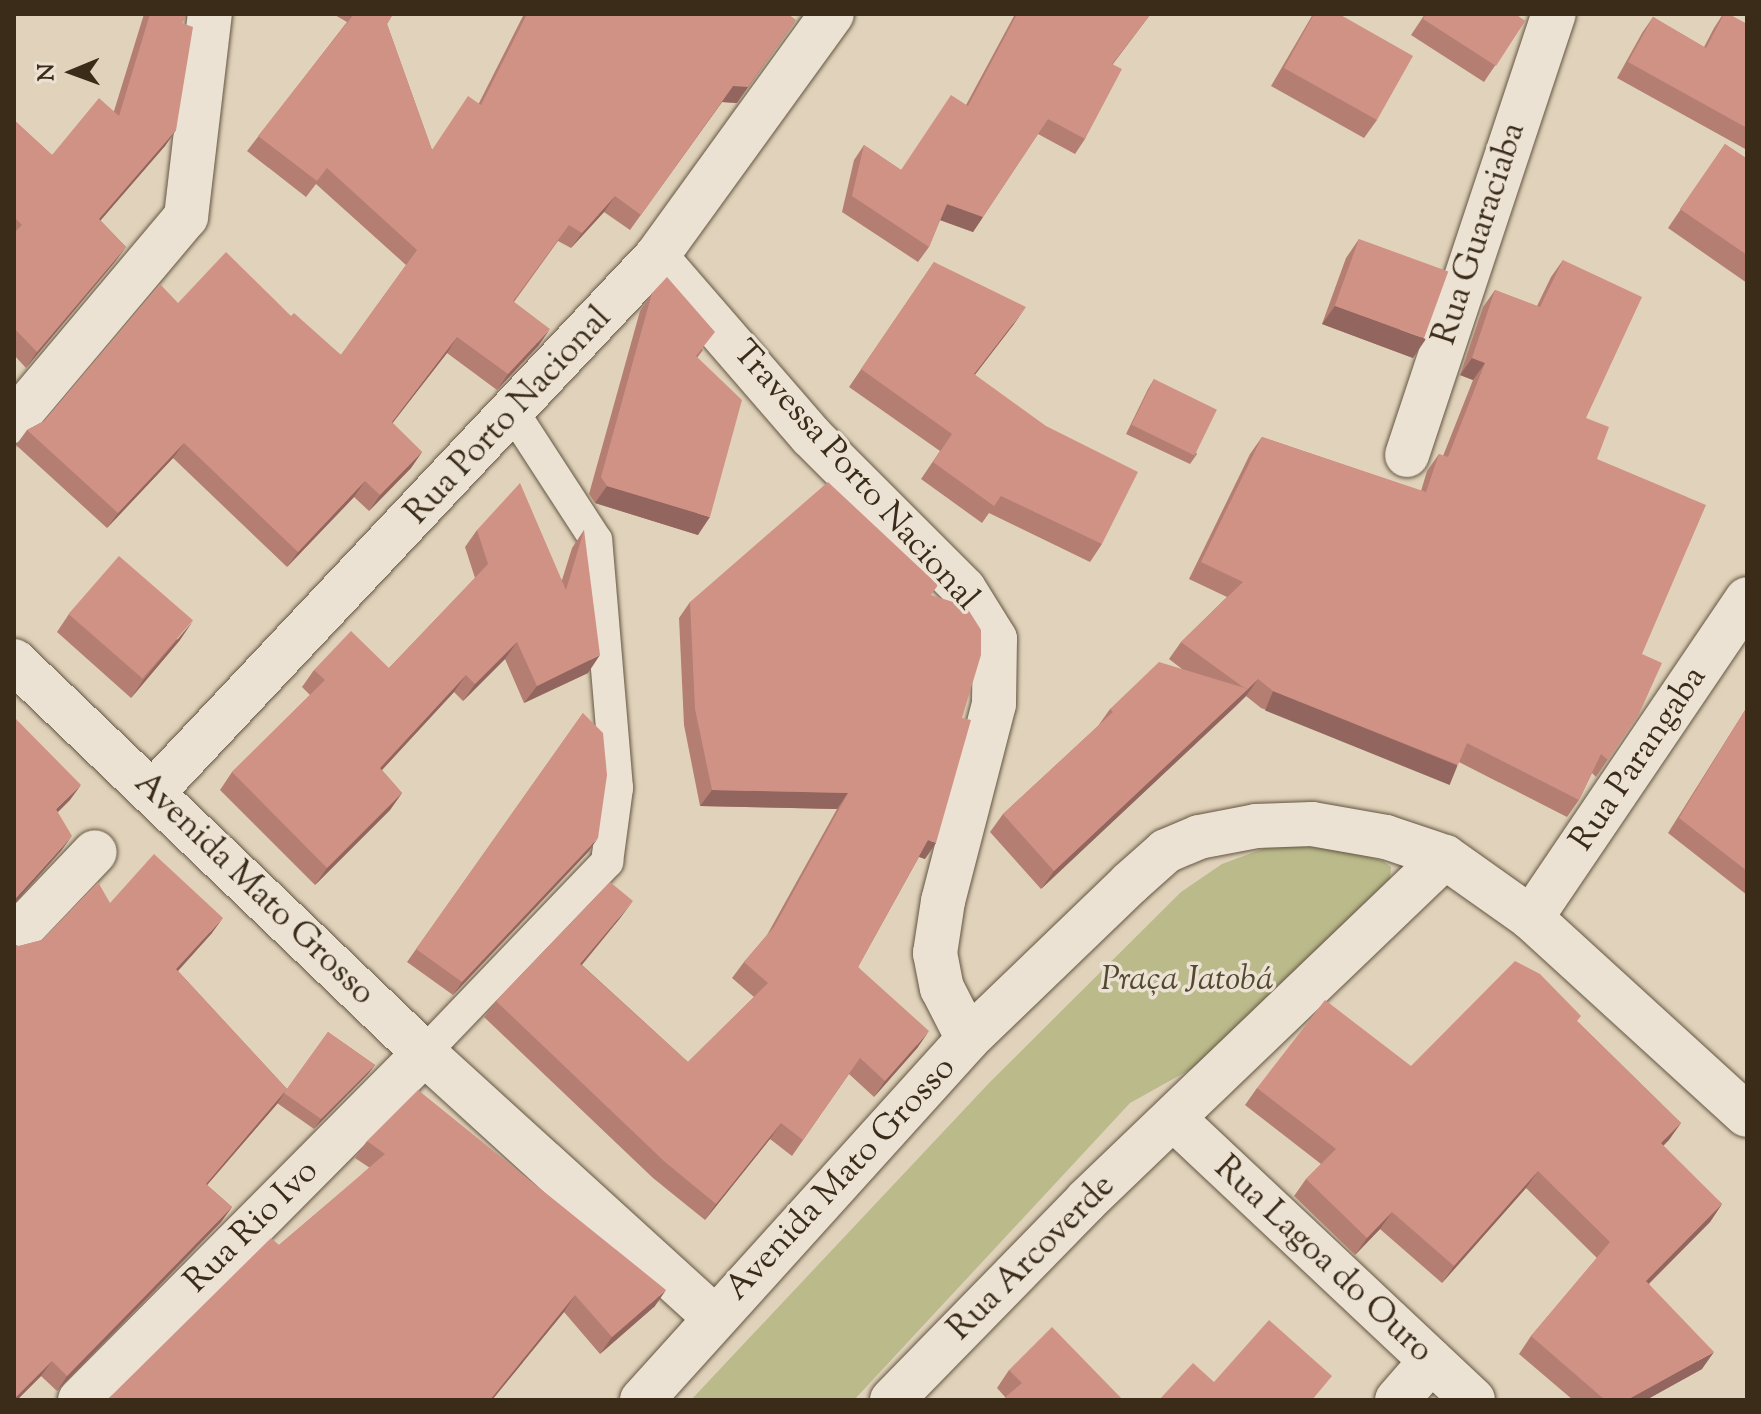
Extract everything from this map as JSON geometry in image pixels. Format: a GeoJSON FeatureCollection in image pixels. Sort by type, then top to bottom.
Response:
{"type":"FeatureCollection","features":[{"type":"Feature","properties":{"kind":"street"},"geometry":{"type":"LineString","coordinates":[[14,421],[186,217],[210,14]]}},
{"type":"Feature","properties":{"kind":"street","name":"Rua Porto Nacional"},"geometry":{"type":"LineString","coordinates":[[154,791],[656,257],[832,14]]}},
{"type":"Feature","properties":{"kind":"street","name":"Rua Guaraciaba"},"geometry":{"type":"LineString","coordinates":[[1407,455],[1554,14]]}},
{"type":"Feature","properties":{"kind":"street","name":"Travessa Porto Nacional"},"geometry":{"type":"LineString","coordinates":[[656,257],[811,436],[964,589],[995,639],[994,704],[943,901],[935,953],[942,988],[968,1039]]}},
{"type":"Feature","properties":{"kind":"street","name":"Rua Parangaba"},"geometry":{"type":"LineString","coordinates":[[1531,918],[1747,599]]}},
{"type":"Feature","properties":{"kind":"street","name":"Avenida Mato Grosso"},"geometry":{"type":"LineString","coordinates":[[14,661],[154,791],[424,1053],[714,1317],[968,1039],[1166,851],[1199,837],[1256,826],[1312,824],[1386,837],[1445,857],[1531,918],[1747,1115]]}},
{"type":"Feature","properties":{"kind":"street"},"geometry":{"type":"LineString","coordinates":[[14,937],[95,852]]}},
{"type":"Feature","properties":{"kind":"street","name":"Rua Arcoverde"},"geometry":{"type":"LineString","coordinates":[[892,1400],[1054,1232],[1445,857]]}},
{"type":"Feature","properties":{"kind":"street","name":"Rua Rio Ivo"},"geometry":{"type":"LineString","coordinates":[[80,1400],[424,1053]]}},
{"type":"Feature","properties":{"kind":"street","name":"Rua Lagoa do Ouro"},"geometry":{"type":"LineString","coordinates":[[1174,1119],[1473,1400]]}},
{"type":"Feature","properties":{"kind":"street"},"geometry":{"type":"LineString","coordinates":[[642,1400],[714,1317]]}},
{"type":"Feature","properties":{"kind":"street"},"geometry":{"type":"LineString","coordinates":[[1397,1400],[1431,1361]]}},
{"type":"Feature","properties":{"kind":"lane"},"geometry":{"type":"LineString","coordinates":[[424,1053],[607,862],[615,803],[596,540],[513,412]]}},
{"type":"Feature","properties":{"kind":"green space","name":"Praça Jatobá"},"geometry":{"type":"Polygon","coordinates":[[[1295,844],[1337,847],[1383,861],[1391,867],[1390,881],[1200,1064],[1130,1103],[854,1400],[691,1400],[990,1082],[1181,892],[1222,864],[1265,848],[1295,844]]]}},
{"type":"Feature","properties":{"kind":"building"},"geometry":{"type":"Polygon","coordinates":[[[150,14],[187,14],[182,23],[193,27],[176,130],[99,219],[126,247],[37,352],[14,328],[14,233],[22,225],[14,217],[14,120],[52,155],[99,98],[119,116],[150,14]]]}},
{"type":"Feature","properties":{"kind":"building"},"geometry":{"type":"Polygon","coordinates":[[[354,14],[393,14],[387,24],[432,150],[468,96],[481,105],[527,14],[788,14],[796,20],[748,87],[733,86],[641,215],[615,196],[582,233],[569,225],[513,301],[550,329],[508,374],[457,337],[392,422],[422,452],[380,495],[365,481],[298,552],[184,443],[118,513],[27,430],[44,421],[160,284],[178,303],[226,252],[291,316],[294,313],[341,355],[417,250],[327,168],[317,181],[258,136],[354,14]]]}},
{"type":"Feature","properties":{"kind":"building"},"geometry":{"type":"Polygon","coordinates":[[[1017,14],[1150,15],[1112,64],[1122,69],[1085,139],[1048,119],[983,217],[947,204],[929,247],[852,196],[864,145],[901,170],[951,95],[968,106],[1017,14]]]}},
{"type":"Feature","properties":{"kind":"building"},"geometry":{"type":"Polygon","coordinates":[[[1314,14],[1339,14],[1413,56],[1377,120],[1284,68],[1314,14]]]}},
{"type":"Feature","properties":{"kind":"building"},"geometry":{"type":"Polygon","coordinates":[[[1426,14],[1515,14],[1525,21],[1496,66],[1423,19],[1426,14]]]}},
{"type":"Feature","properties":{"kind":"building"},"geometry":{"type":"Polygon","coordinates":[[[1724,14],[1747,24],[1747,128],[1628,62],[1653,17],[1706,48],[1724,14]]]}},
{"type":"Feature","properties":{"kind":"building"},"geometry":{"type":"Polygon","coordinates":[[[1725,144],[1747,159],[1747,255],[1680,209],[1725,144]]]}},
{"type":"Feature","properties":{"kind":"building"},"geometry":{"type":"Polygon","coordinates":[[[1359,239],[1448,271],[1424,338],[1335,306],[1359,239]]]}},
{"type":"Feature","properties":{"kind":"building"},"geometry":{"type":"Polygon","coordinates":[[[1563,260],[1642,297],[1586,418],[1609,427],[1597,459],[1706,505],[1642,654],[1662,663],[1639,714],[1608,760],[1601,754],[1579,800],[1467,743],[1458,765],[1273,691],[1258,679],[1248,689],[1181,642],[1243,582],[1201,562],[1262,437],[1426,492],[1439,454],[1448,457],[1485,363],[1472,358],[1495,290],[1540,307],[1563,260]]]}},
{"type":"Feature","properties":{"kind":"building"},"geometry":{"type":"Polygon","coordinates":[[[934,262],[1026,307],[974,374],[1046,426],[1138,472],[1102,544],[1001,496],[994,506],[933,462],[952,434],[861,369],[934,262]]]}},
{"type":"Feature","properties":{"kind":"building"},"geometry":{"type":"Polygon","coordinates":[[[667,277],[715,332],[696,356],[742,400],[710,517],[607,486],[601,477],[652,293],[667,277]]]}},
{"type":"Feature","properties":{"kind":"building"},"geometry":{"type":"Polygon","coordinates":[[[1154,379],[1217,410],[1195,456],[1132,425],[1154,379]]]}},
{"type":"Feature","properties":{"kind":"building"},"geometry":{"type":"Polygon","coordinates":[[[828,482],[938,585],[931,595],[966,606],[981,630],[981,655],[962,718],[971,720],[936,843],[928,840],[858,967],[929,1031],[885,1081],[860,1058],[803,1140],[781,1123],[716,1204],[665,1162],[496,1001],[610,882],[633,901],[580,964],[688,1062],[768,983],[744,962],[774,927],[848,793],[712,790],[695,709],[690,602],[828,482]]]}},
{"type":"Feature","properties":{"kind":"building"},"geometry":{"type":"Polygon","coordinates":[[[520,483],[566,590],[584,530],[600,655],[537,686],[517,642],[475,684],[466,675],[380,768],[402,793],[327,868],[232,772],[325,680],[314,670],[351,631],[389,668],[488,564],[477,530],[520,483]]]}},
{"type":"Feature","properties":{"kind":"building"},"geometry":{"type":"Polygon","coordinates":[[[119,556],[193,620],[142,678],[68,614],[119,556]]]}},
{"type":"Feature","properties":{"kind":"building"},"geometry":{"type":"Polygon","coordinates":[[[1159,662],[1248,689],[1054,871],[1003,814],[1113,712],[1110,709],[1159,662]]]}},
{"type":"Feature","properties":{"kind":"building"},"geometry":{"type":"Polygon","coordinates":[[[1747,707],[1747,871],[1679,818],[1747,707]]]}},
{"type":"Feature","properties":{"kind":"building"},"geometry":{"type":"Polygon","coordinates":[[[583,713],[603,733],[607,775],[598,838],[462,982],[416,949],[583,713]]]}},
{"type":"Feature","properties":{"kind":"building"},"geometry":{"type":"Polygon","coordinates":[[[14,717],[81,785],[56,809],[72,836],[14,900],[14,717]]]}},
{"type":"Feature","properties":{"kind":"building"},"geometry":{"type":"Polygon","coordinates":[[[154,854],[223,918],[176,969],[287,1089],[206,1184],[232,1207],[67,1376],[52,1361],[14,1399],[14,944],[19,946],[42,940],[98,882],[110,903],[154,854]]]}},
{"type":"Feature","properties":{"kind":"building"},"geometry":{"type":"Polygon","coordinates":[[[1515,961],[1540,974],[1581,1016],[1577,1021],[1681,1123],[1661,1143],[1722,1204],[1646,1281],[1714,1352],[1627,1400],[1605,1400],[1531,1336],[1610,1242],[1538,1171],[1454,1266],[1392,1212],[1367,1238],[1306,1179],[1336,1149],[1257,1088],[1325,1000],[1411,1066],[1515,961]]]}},
{"type":"Feature","properties":{"kind":"building"},"geometry":{"type":"Polygon","coordinates":[[[328,1032],[375,1065],[321,1119],[284,1093],[328,1032]]]}},
{"type":"Feature","properties":{"kind":"building"},"geometry":{"type":"Polygon","coordinates":[[[418,1090],[666,1290],[612,1337],[575,1295],[490,1400],[107,1400],[271,1238],[279,1245],[385,1154],[367,1141],[418,1090]]]}},
{"type":"Feature","properties":{"kind":"building"},"geometry":{"type":"Polygon","coordinates":[[[1269,1320],[1332,1376],[1312,1400],[1159,1400],[1193,1363],[1214,1382],[1269,1320]]]}},
{"type":"Feature","properties":{"kind":"building"},"geometry":{"type":"Polygon","coordinates":[[[1052,1327],[1123,1400],[1002,1400],[1022,1383],[1009,1370],[1052,1327]]]}}]}
